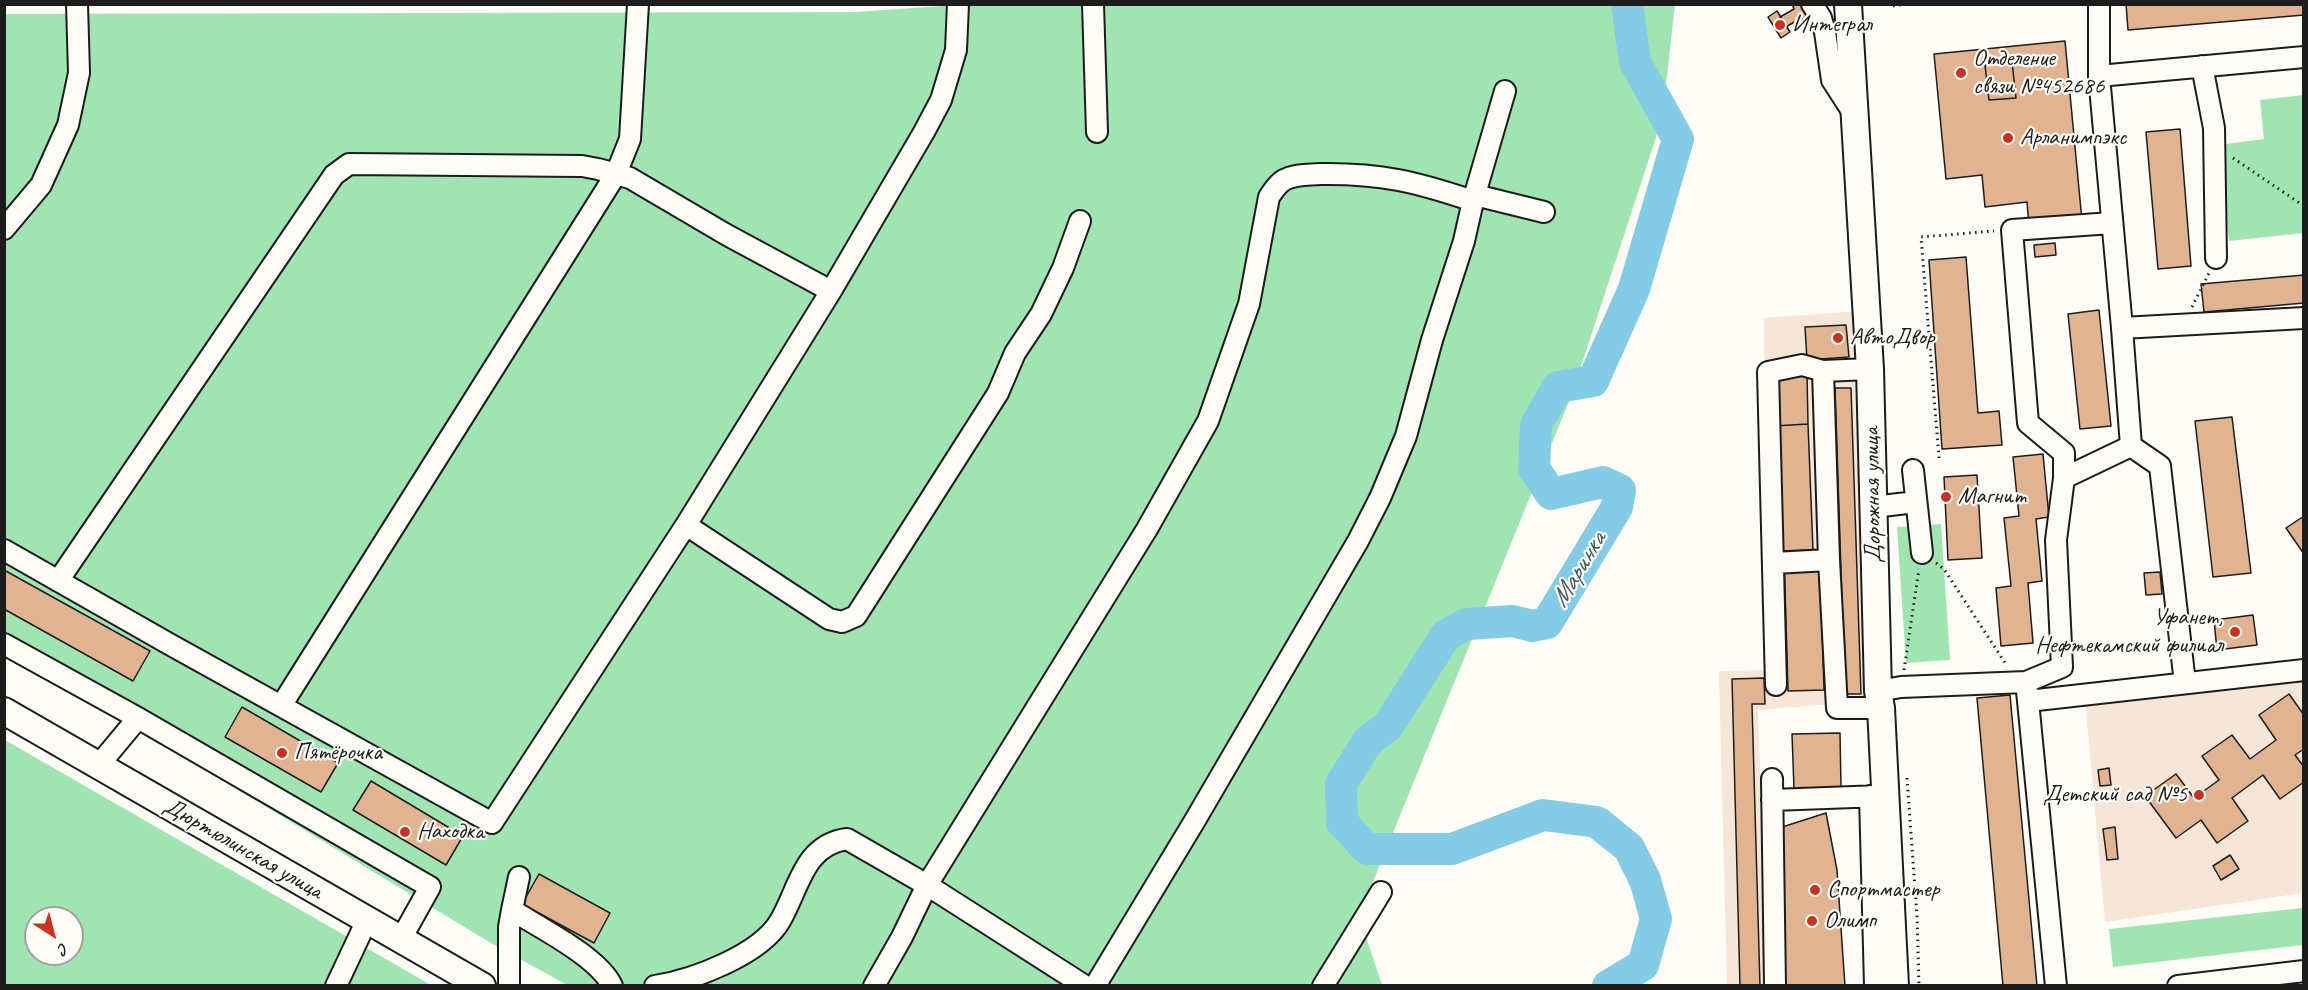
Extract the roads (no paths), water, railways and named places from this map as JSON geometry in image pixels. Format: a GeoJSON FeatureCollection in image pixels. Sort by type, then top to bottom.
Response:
{"type":"FeatureCollection","features":[{"type":"Feature","properties":{"kind":"main road","name":"Дорожная улица"},"geometry":{"type":"LineString","coordinates":[[1848,4],[1870,369],[1874,507],[1887,695],[1878,796],[1894,986]]}},
{"type":"Feature","properties":{"kind":"main road","name":"Дюртюлинская улица"},"geometry":{"type":"LineString","coordinates":[[4,711],[482,986]]}},
{"type":"Feature","properties":{"kind":"street"},"geometry":{"type":"LineString","coordinates":[[4,229],[40,184],[68,125],[79,73],[77,4]]}},
{"type":"Feature","properties":{"kind":"street"},"geometry":{"type":"LineString","coordinates":[[281,706],[616,174],[630,139],[638,4]]}},
{"type":"Feature","properties":{"kind":"street"},"geometry":{"type":"LineString","coordinates":[[4,550],[492,823],[686,525],[831,291],[940,100],[956,50],[958,4]]}},
{"type":"Feature","properties":{"kind":"street"},"geometry":{"type":"LineString","coordinates":[[1093,4],[1097,132]]}},
{"type":"Feature","properties":{"kind":"street"},"geometry":{"type":"LineString","coordinates":[[1812,4],[1821,18],[1825,32],[1833,80],[1854,114]]}},
{"type":"Feature","properties":{"kind":"street"},"geometry":{"type":"LineString","coordinates":[[2098,4],[2098,76],[2131,446]]}},
{"type":"Feature","properties":{"kind":"street"},"geometry":{"type":"LineString","coordinates":[[2098,76],[2304,57]]}},
{"type":"Feature","properties":{"kind":"street"},"geometry":{"type":"LineString","coordinates":[[2202,66],[2214,128],[2216,258]]}},
{"type":"Feature","properties":{"kind":"street"},"geometry":{"type":"LineString","coordinates":[[1095,986],[1194,822],[1369,521],[1406,436],[1432,340],[1464,241],[1505,91]]}},
{"type":"Feature","properties":{"kind":"street"},"geometry":{"type":"LineString","coordinates":[[58,581],[338,170],[356,163],[582,166],[616,174],[630,178],[727,235],[831,291]]}},
{"type":"Feature","properties":{"kind":"street"},"geometry":{"type":"LineString","coordinates":[[874,986],[902,937],[927,885],[1147,529],[1208,421],[1246,312],[1269,197],[1276,186],[1286,178],[1300,175],[1370,175],[1421,183],[1474,198],[1544,212]]}},
{"type":"Feature","properties":{"kind":"street"},"geometry":{"type":"LineString","coordinates":[[686,525],[829,619],[842,622],[856,616],[998,393],[1015,353],[1041,314],[1064,268],[1080,221]]}},
{"type":"Feature","properties":{"kind":"street"},"geometry":{"type":"LineString","coordinates":[[2027,692],[2062,667],[2056,540],[2064,478],[2064,453],[2028,423],[2012,230],[2112,224]]}},
{"type":"Feature","properties":{"kind":"street"},"geometry":{"type":"LineString","coordinates":[[2122,328],[2304,318]]}},
{"type":"Feature","properties":{"kind":"street"},"geometry":{"type":"LineString","coordinates":[[1776,685],[1768,372],[1802,365],[1823,371],[1870,369]]}},
{"type":"Feature","properties":{"kind":"street"},"geometry":{"type":"LineString","coordinates":[[1823,371],[1836,708],[1887,695],[2027,692],[2185,683],[2304,670]]}},
{"type":"Feature","properties":{"kind":"street"},"geometry":{"type":"LineString","coordinates":[[2064,478],[2131,446]]}},
{"type":"Feature","properties":{"kind":"street"},"geometry":{"type":"LineString","coordinates":[[2131,446],[2160,466],[2185,683]]}},
{"type":"Feature","properties":{"kind":"street"},"geometry":{"type":"LineString","coordinates":[[1913,470],[1922,553]]}},
{"type":"Feature","properties":{"kind":"street"},"geometry":{"type":"LineString","coordinates":[[1874,507],[1917,502]]}},
{"type":"Feature","properties":{"kind":"street"},"geometry":{"type":"LineString","coordinates":[[1774,563],[1829,560]]}},
{"type":"Feature","properties":{"kind":"street"},"geometry":{"type":"LineString","coordinates":[[4,644],[138,718],[430,887],[401,939]]}},
{"type":"Feature","properties":{"kind":"street"},"geometry":{"type":"LineString","coordinates":[[2027,692],[2056,986]]}},
{"type":"Feature","properties":{"kind":"street"},"geometry":{"type":"LineString","coordinates":[[98,766],[138,718]]}},
{"type":"Feature","properties":{"kind":"street"},"geometry":{"type":"LineString","coordinates":[[1772,779],[1775,986]]}},
{"type":"Feature","properties":{"kind":"street"},"geometry":{"type":"LineString","coordinates":[[1772,800],[1878,796],[1875,986]]}},
{"type":"Feature","properties":{"kind":"street"},"geometry":{"type":"LineString","coordinates":[[656,986],[676,983],[697,976],[732,959],[763,939],[780,922],[807,864],[834,840],[847,838],[927,885],[1085,986]]}},
{"type":"Feature","properties":{"kind":"street"},"geometry":{"type":"LineString","coordinates":[[509,986],[509,927],[519,878]]}},
{"type":"Feature","properties":{"kind":"street"},"geometry":{"type":"LineString","coordinates":[[1323,986],[1381,892]]}},
{"type":"Feature","properties":{"kind":"street"},"geometry":{"type":"LineString","coordinates":[[512,910],[584,956],[599,968],[612,986]]}},
{"type":"Feature","properties":{"kind":"street"},"geometry":{"type":"LineString","coordinates":[[336,986],[367,920]]}},
{"type":"Feature","properties":{"kind":"street"},"geometry":{"type":"LineString","coordinates":[[2178,986],[2304,970]]}},
{"type":"Feature","properties":{"kind":"waterway","name":"Маринка"},"geometry":{"type":"LineString","coordinates":[[1608,986],[1643,965],[1656,919],[1645,880],[1629,848],[1597,822],[1543,815],[1452,849],[1367,849],[1342,822],[1341,784],[1368,741],[1388,726],[1446,635],[1467,624],[1513,621],[1532,626],[1547,623],[1617,507],[1620,490],[1603,482],[1551,494],[1534,468],[1536,425],[1558,387],[1593,381],[1634,289],[1678,139],[1635,62],[1627,4]]}},
{"type":"Feature","properties":{"kind":"place","name":"Интеграл"},"geometry":{"type":"Point","coordinates":[1780,25]}},
{"type":"Feature","properties":{"kind":"place","name":"Отделение связи №452686"},"geometry":{"type":"Point","coordinates":[1961,73]}},
{"type":"Feature","properties":{"kind":"place","name":"Арланимпэкс"},"geometry":{"type":"Point","coordinates":[2008,138]}},
{"type":"Feature","properties":{"kind":"place","name":"АвтоДвор"},"geometry":{"type":"Point","coordinates":[1838,338]}},
{"type":"Feature","properties":{"kind":"place","name":"Магнит"},"geometry":{"type":"Point","coordinates":[1946,497]}},
{"type":"Feature","properties":{"kind":"place","name":"Уфанет, Нефтекамский филиал"},"geometry":{"type":"Point","coordinates":[2235,632]}},
{"type":"Feature","properties":{"kind":"place","name":"Пятёрочка"},"geometry":{"type":"Point","coordinates":[282,753]}},
{"type":"Feature","properties":{"kind":"place","name":"Детский сад №5"},"geometry":{"type":"Point","coordinates":[2199,795]}},
{"type":"Feature","properties":{"kind":"place","name":"Находка"},"geometry":{"type":"Point","coordinates":[405,832]}},
{"type":"Feature","properties":{"kind":"place","name":"Спортмастер"},"geometry":{"type":"Point","coordinates":[1815,890]}},
{"type":"Feature","properties":{"kind":"place","name":"Олимп"},"geometry":{"type":"Point","coordinates":[1812,921]}}]}
